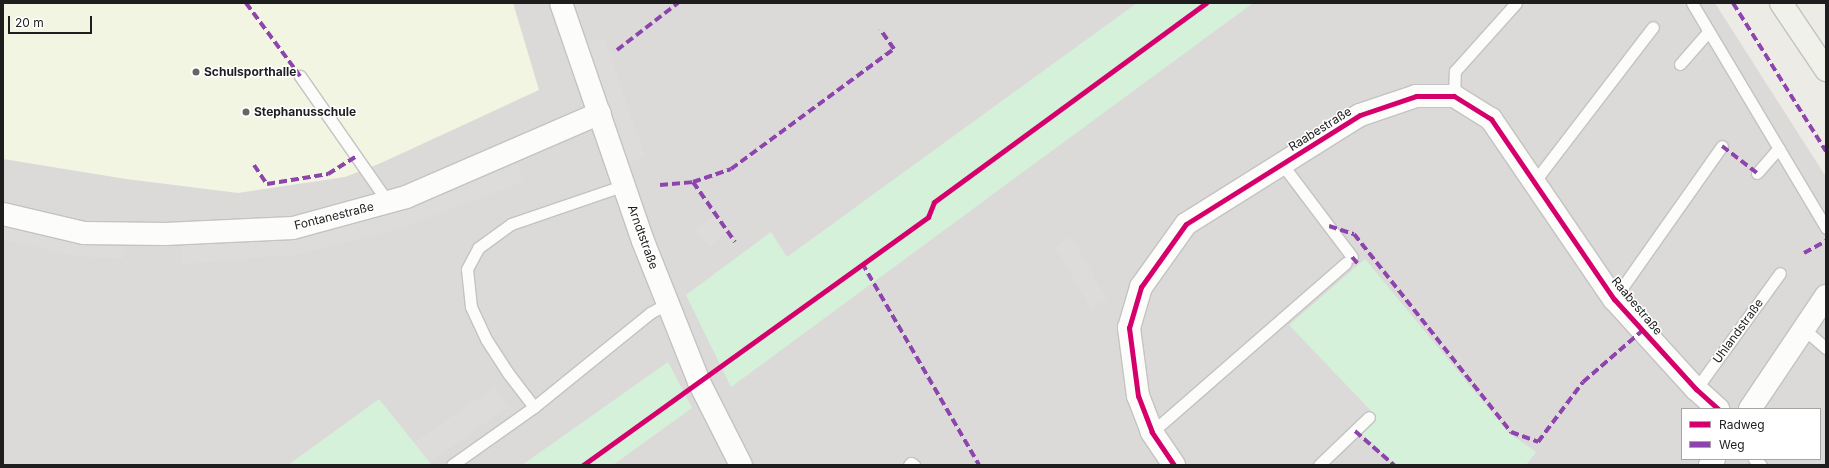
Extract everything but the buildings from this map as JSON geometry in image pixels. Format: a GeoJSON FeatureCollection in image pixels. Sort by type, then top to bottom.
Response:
{"type":"FeatureCollection","features":[{"type":"Feature","properties":{"kind":"main road"},"geometry":{"type":"LineString","coordinates":[[1781,3],[1826,70]]}},
{"type":"Feature","properties":{"kind":"street","name":"Arndtstraße"},"geometry":{"type":"LineString","coordinates":[[561,3],[643,241],[699,382],[741,465]]}},
{"type":"Feature","properties":{"kind":"street","name":"Raabestraße"},"geometry":{"type":"LineString","coordinates":[[1174,465],[1152,432],[1138,396],[1129,328],[1141,287],[1186,224],[1360,115],[1416,96],[1454,96],[1491,119],[1614,299],[1696,389],[1717,408]]}},
{"type":"Feature","properties":{"kind":"street","name":"Fontanestraße"},"geometry":{"type":"LineString","coordinates":[[3,214],[84,232],[165,234],[294,228],[406,197],[600,113]]}},
{"type":"Feature","properties":{"kind":"street"},"geometry":{"type":"LineString","coordinates":[[1751,408],[1805,330],[1826,296]]}},
{"type":"Feature","properties":{"kind":"lane"},"geometry":{"type":"LineString","coordinates":[[1454,96],[1455,71],[1516,3]]}},
{"type":"Feature","properties":{"kind":"lane"},"geometry":{"type":"LineString","coordinates":[[1692,3],[1826,228]]}},
{"type":"Feature","properties":{"kind":"lane"},"geometry":{"type":"LineString","coordinates":[[1534,182],[1653,27]]}},
{"type":"Feature","properties":{"kind":"lane"},"geometry":{"type":"LineString","coordinates":[[1680,64],[1708,32]]}},
{"type":"Feature","properties":{"kind":"lane"},"geometry":{"type":"LineString","coordinates":[[300,76],[388,202]]}},
{"type":"Feature","properties":{"kind":"lane","name":"Raabestraße"},"geometry":{"type":"LineString","coordinates":[[1614,299],[1722,146]]}},
{"type":"Feature","properties":{"kind":"lane"},"geometry":{"type":"LineString","coordinates":[[1757,173],[1779,148]]}},
{"type":"Feature","properties":{"kind":"lane"},"geometry":{"type":"LineString","coordinates":[[1152,432],[1349,260],[1282,164]]}},
{"type":"Feature","properties":{"kind":"lane"},"geometry":{"type":"LineString","coordinates":[[534,407],[508,374],[486,339],[471,307],[468,270],[478,248],[511,224],[624,185]]}},
{"type":"Feature","properties":{"kind":"lane","name":"Uhlandstraße"},"geometry":{"type":"LineString","coordinates":[[1696,389],[1780,273]]}},
{"type":"Feature","properties":{"kind":"lane"},"geometry":{"type":"LineString","coordinates":[[452,465],[534,407],[650,313],[668,303]]}},
{"type":"Feature","properties":{"kind":"lane"},"geometry":{"type":"LineString","coordinates":[[1805,330],[1826,348]]}},
{"type":"Feature","properties":{"kind":"lane"},"geometry":{"type":"LineString","coordinates":[[1319,465],[1369,417]]}},
{"type":"Feature","properties":{"kind":"lane"},"geometry":{"type":"LineString","coordinates":[[909,465],[911,463],[914,465]]}},
{"type":"Feature","properties":{"kind":"shaded area"},"geometry":{"type":"Polygon","coordinates":[[[3,3],[1715,3],[1826,177],[1826,465],[3,465],[3,3]]]}},
{"type":"Feature","properties":{"kind":"shaded area","name":"Stephanusschule"},"geometry":{"type":"Polygon","coordinates":[[[3,3],[513,3],[539,90],[381,163],[345,177],[238,193],[126,179],[3,159],[3,3]]]}},
{"type":"Feature","properties":{"kind":"shaded area"},"geometry":{"type":"Polygon","coordinates":[[[1137,3],[1253,3],[731,387],[686,295],[771,232],[787,257],[1137,3]]]}},
{"type":"Feature","properties":{"kind":"shaded area"},"geometry":{"type":"Polygon","coordinates":[[[604,38],[645,156],[625,164],[584,45],[604,38]]]}},
{"type":"Feature","properties":{"kind":"shaded area"},"geometry":{"type":"Polygon","coordinates":[[[518,164],[524,181],[401,228],[295,255],[182,264],[180,245],[293,237],[397,211],[518,164]]]}},
{"type":"Feature","properties":{"kind":"shaded area"},"geometry":{"type":"Polygon","coordinates":[[[714,215],[727,233],[709,247],[695,229],[714,215]]]}},
{"type":"Feature","properties":{"kind":"shaded area"},"geometry":{"type":"Polygon","coordinates":[[[3,220],[124,241],[123,259],[75,256],[3,240],[3,220]]]}},
{"type":"Feature","properties":{"kind":"shaded area"},"geometry":{"type":"Polygon","coordinates":[[[1071,237],[1107,299],[1091,309],[1055,247],[1071,237]]]}},
{"type":"Feature","properties":{"kind":"shaded area"},"geometry":{"type":"Polygon","coordinates":[[[1365,259],[1509,433],[1536,452],[1526,465],[1396,465],[1359,432],[1376,416],[1289,325],[1365,259]]]}},
{"type":"Feature","properties":{"kind":"shaded area"},"geometry":{"type":"Polygon","coordinates":[[[668,362],[692,408],[613,465],[522,465],[668,362]]]}},
{"type":"Feature","properties":{"kind":"shaded area"},"geometry":{"type":"Polygon","coordinates":[[[495,387],[508,407],[430,462],[415,442],[495,387]]]}},
{"type":"Feature","properties":{"kind":"shaded area"},"geometry":{"type":"Polygon","coordinates":[[[379,399],[432,465],[288,465],[379,399]]]}},
{"type":"Feature","properties":{"kind":"marked path"},"geometry":{"type":"LineString","coordinates":[[246,3],[300,76]]}},
{"type":"Feature","properties":{"kind":"marked path"},"geometry":{"type":"LineString","coordinates":[[617,50],[678,3]]}},
{"type":"Feature","properties":{"kind":"marked path"},"geometry":{"type":"LineString","coordinates":[[1733,3],[1826,151]]}},
{"type":"Feature","properties":{"kind":"marked path"},"geometry":{"type":"LineString","coordinates":[[660,185],[693,182],[731,169],[894,49],[880,29]]}},
{"type":"Feature","properties":{"kind":"marked path"},"geometry":{"type":"LineString","coordinates":[[1722,146],[1757,173]]}},
{"type":"Feature","properties":{"kind":"marked path"},"geometry":{"type":"LineString","coordinates":[[254,165],[267,184],[328,174],[357,156]]}},
{"type":"Feature","properties":{"kind":"marked path"},"geometry":{"type":"LineString","coordinates":[[693,182],[735,242]]}},
{"type":"Feature","properties":{"kind":"marked path"},"geometry":{"type":"LineString","coordinates":[[1329,226],[1354,234],[1511,432],[1538,442],[1583,382],[1643,330]]}},
{"type":"Feature","properties":{"kind":"marked path"},"geometry":{"type":"LineString","coordinates":[[1804,253],[1826,241]]}},
{"type":"Feature","properties":{"kind":"marked path"},"geometry":{"type":"LineString","coordinates":[[1352,257],[1359,265]]}},
{"type":"Feature","properties":{"kind":"marked path"},"geometry":{"type":"LineString","coordinates":[[862,263],[979,465]]}},
{"type":"Feature","properties":{"kind":"marked path"},"geometry":{"type":"LineString","coordinates":[[1355,431],[1394,465]]}},
{"type":"Feature","properties":{"kind":"cycle path"},"geometry":{"type":"LineString","coordinates":[[583,465],[928,217],[934,202],[1206,3]]}},
{"type":"Feature","properties":{"kind":"cycle path"},"geometry":{"type":"LineString","coordinates":[[1174,465],[1152,432],[1138,396],[1129,328],[1141,287],[1186,224],[1360,115],[1416,96],[1454,96],[1491,119],[1614,299],[1696,389],[1717,408]]}},
{"type":"Feature","properties":{"kind":"place","name":"Schulsporthalle"},"geometry":{"type":"Point","coordinates":[196,72]}},
{"type":"Feature","properties":{"kind":"place","name":"Stephanusschule"},"geometry":{"type":"Point","coordinates":[246,112]}}]}
